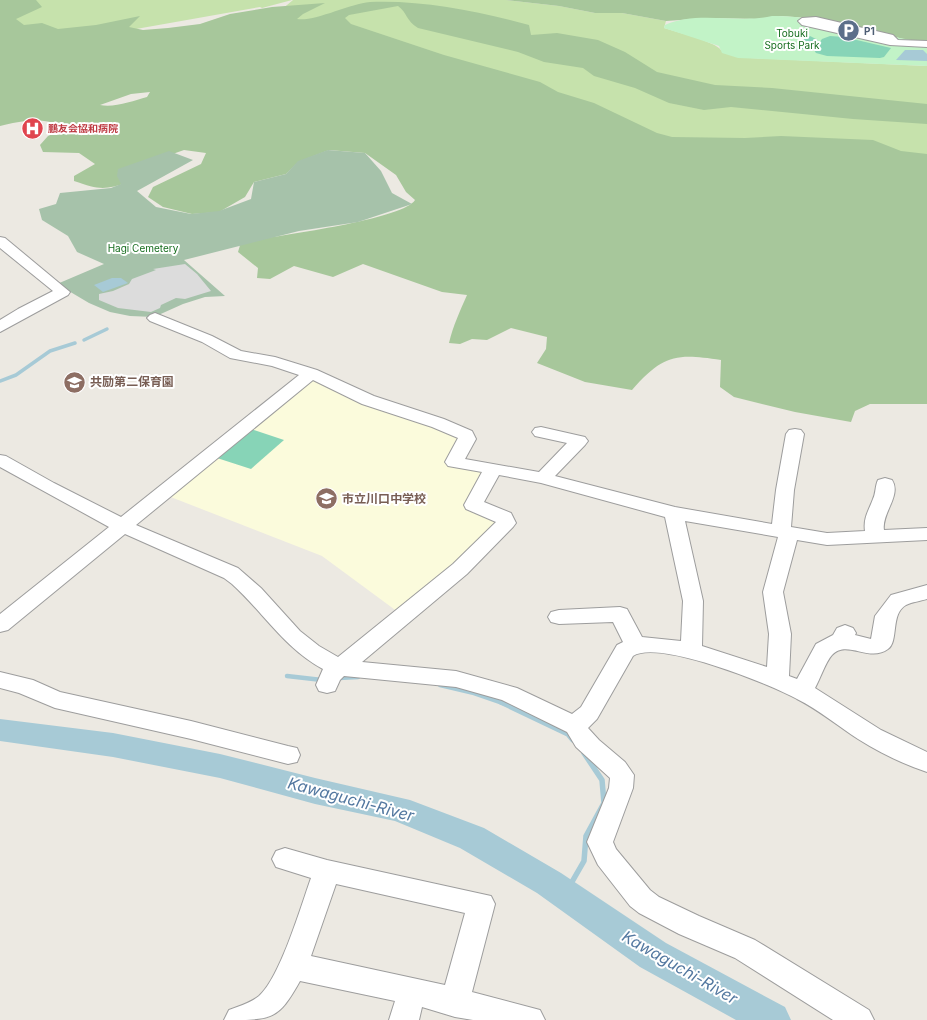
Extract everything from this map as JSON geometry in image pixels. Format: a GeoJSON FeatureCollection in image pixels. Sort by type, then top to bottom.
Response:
{"type":"FeatureCollection","features":[{"type":"Feature","properties":{"kind":"street"},"geometry":{"type":"LineString","coordinates":[[890,42],[894,39],[816,20],[802,21],[805,23],[890,42],[927,44]]}},
{"type":"Feature","properties":{"kind":"street"},"geometry":{"type":"LineString","coordinates":[[0,241],[63,292],[23,312],[0,327]]}},
{"type":"Feature","properties":{"kind":"street"},"geometry":{"type":"LineString","coordinates":[[156,318],[207,339],[236,355],[275,362],[311,373],[368,400],[438,423],[466,435],[467,438],[454,462],[543,478],[674,513],[827,539],[927,534]]}},
{"type":"Feature","properties":{"kind":"street"},"geometry":{"type":"LineString","coordinates":[[0,625],[311,373]]}},
{"type":"Feature","properties":{"kind":"street"},"geometry":{"type":"LineString","coordinates":[[541,432],[579,441],[543,478]]}},
{"type":"Feature","properties":{"kind":"street"},"geometry":{"type":"LineString","coordinates":[[778,681],[780,634],[773,592],[785,532],[785,490],[795,434]]}},
{"type":"Feature","properties":{"kind":"street"},"geometry":{"type":"LineString","coordinates":[[0,460],[47,487],[123,526],[231,573],[244,584],[302,645],[323,660],[332,676]]}},
{"type":"Feature","properties":{"kind":"street"},"geometry":{"type":"LineString","coordinates":[[332,676],[460,569],[506,523],[504,517],[473,505],[493,469]]}},
{"type":"Feature","properties":{"kind":"street"},"geometry":{"type":"LineString","coordinates":[[876,536],[872,524],[875,513],[884,500],[886,484]]}},
{"type":"Feature","properties":{"kind":"street"},"geometry":{"type":"LineString","coordinates":[[674,513],[693,601],[691,651]]}},
{"type":"Feature","properties":{"kind":"street"},"geometry":{"type":"LineString","coordinates":[[802,691],[824,649],[844,637],[873,647],[881,643],[886,616],[898,600],[927,592]]}},
{"type":"Feature","properties":{"kind":"street"},"geometry":{"type":"LineString","coordinates":[[559,618],[620,614],[635,645]]}},
{"type":"Feature","properties":{"kind":"street"},"geometry":{"type":"LineString","coordinates":[[575,726],[589,713],[625,651],[635,645],[660,645],[691,651],[778,681],[802,691],[866,733],[903,753],[927,762]]}},
{"type":"Feature","properties":{"kind":"street"},"geometry":{"type":"LineString","coordinates":[[332,676],[358,671],[434,676],[468,682],[509,694],[575,726],[580,737],[589,747],[622,775],[621,788],[600,842],[607,857],[640,898],[660,911],[745,949],[859,1020]]}},
{"type":"Feature","properties":{"kind":"street"},"geometry":{"type":"LineString","coordinates":[[0,680],[25,686],[55,699],[191,730],[288,755]]}},
{"type":"Feature","properties":{"kind":"street"},"geometry":{"type":"LineString","coordinates":[[285,859],[327,871],[481,904],[455,1003]]}},
{"type":"Feature","properties":{"kind":"street"},"geometry":{"type":"LineString","coordinates":[[239,1020],[260,1013],[275,1003],[293,966],[327,871]]}},
{"type":"Feature","properties":{"kind":"street"},"geometry":{"type":"LineString","coordinates":[[293,966],[412,991],[455,1003],[530,1020]]}},
{"type":"Feature","properties":{"kind":"street"},"geometry":{"type":"LineString","coordinates":[[404,1020],[412,991]]}},
{"type":"Feature","properties":{"kind":"shaded area"},"geometry":{"type":"Polygon","coordinates":[[[185,264],[197,274],[211,291],[185,299],[176,298],[161,305],[160,308],[151,312],[118,308],[99,300],[99,294],[113,291],[129,284],[132,279],[156,270],[153,269],[185,264]]]}},
{"type":"Feature","properties":{"kind":"shaded area","name":"市立川口中学校"},"geometry":{"type":"Polygon","coordinates":[[[311,373],[466,435],[454,462],[493,469],[473,505],[504,517],[402,615],[322,556],[163,494],[311,373]]]}},
{"type":"Feature","properties":{"kind":"green space"},"geometry":{"type":"Polygon","coordinates":[[[0,0],[292,0],[262,8],[260,7],[136,29],[11,37],[0,0]]]}},
{"type":"Feature","properties":{"kind":"green space"},"geometry":{"type":"Polygon","coordinates":[[[0,0],[36,0],[42,7],[16,19],[24,25],[42,23],[58,29],[96,25],[140,16],[129,27],[143,30],[200,24],[230,14],[272,7],[325,3],[303,14],[297,19],[304,19],[313,18],[370,2],[430,5],[490,15],[529,25],[531,35],[557,33],[598,40],[625,52],[657,72],[715,85],[772,88],[927,104],[927,124],[853,119],[731,107],[704,110],[669,103],[635,88],[594,76],[583,68],[544,62],[518,52],[418,28],[398,6],[349,15],[345,18],[351,24],[444,55],[540,82],[558,92],[594,103],[657,133],[672,137],[745,138],[781,136],[873,140],[901,151],[927,154],[927,404],[870,404],[855,411],[851,422],[795,412],[734,397],[720,387],[721,360],[692,357],[671,359],[662,363],[643,378],[632,390],[585,382],[537,363],[546,349],[547,337],[511,328],[487,340],[472,339],[460,344],[449,343],[467,295],[442,292],[363,264],[333,277],[294,266],[270,279],[257,278],[258,268],[238,252],[241,242],[306,232],[362,221],[405,207],[415,200],[406,192],[396,175],[365,153],[329,150],[298,162],[286,174],[254,182],[245,197],[219,212],[192,214],[163,207],[148,197],[153,187],[201,164],[206,153],[184,150],[130,169],[130,182],[108,188],[102,188],[74,181],[74,176],[95,164],[79,153],[43,152],[40,145],[48,136],[65,128],[58,124],[42,121],[25,121],[0,126],[0,0]],[[150,92],[131,94],[100,105],[117,105],[147,97],[150,92]]]}},
{"type":"Feature","properties":{"kind":"green space"},"geometry":{"type":"Polygon","coordinates":[[[293,0],[506,0],[559,6],[595,13],[622,13],[666,21],[664,28],[712,44],[721,50],[750,58],[927,66],[927,156],[679,141],[293,22],[275,15],[293,0]]]}},
{"type":"Feature","properties":{"kind":"green space"},"geometry":{"type":"Polygon","coordinates":[[[506,0],[927,0],[927,42],[907,40],[856,27],[808,18],[781,16],[758,19],[708,18],[666,21],[622,13],[595,13],[559,6],[506,0]]]}},
{"type":"Feature","properties":{"kind":"green space","name":"Tobuki Sports Park"},"geometry":{"type":"Polygon","coordinates":[[[772,16],[831,22],[888,36],[927,42],[927,66],[738,58],[722,53],[719,46],[664,28],[665,25],[690,18],[746,19],[772,16]]]}},
{"type":"Feature","properties":{"kind":"green space"},"geometry":{"type":"Polygon","coordinates":[[[810,36],[818,40],[817,45],[797,50],[796,47],[800,41],[810,36]]]}},
{"type":"Feature","properties":{"kind":"green space"},"geometry":{"type":"Polygon","coordinates":[[[830,36],[844,37],[891,48],[884,57],[880,58],[827,56],[816,53],[814,50],[822,39],[830,36]]]}},
{"type":"Feature","properties":{"kind":"green space","name":"Hagi Cemetery"},"geometry":{"type":"Polygon","coordinates":[[[328,150],[365,153],[381,171],[392,193],[412,204],[358,222],[299,231],[184,260],[225,296],[205,297],[183,304],[154,317],[130,316],[110,312],[89,303],[57,284],[104,264],[77,252],[68,236],[42,220],[39,209],[56,204],[60,193],[111,188],[121,184],[117,176],[118,169],[169,151],[193,160],[137,191],[156,207],[191,214],[219,211],[251,199],[254,182],[286,174],[298,161],[328,150]]]}},
{"type":"Feature","properties":{"kind":"green space"},"geometry":{"type":"Polygon","coordinates":[[[251,429],[284,440],[251,469],[217,458],[251,429]]]}},
{"type":"Feature","properties":{"kind":"water"},"geometry":{"type":"Polygon","coordinates":[[[905,50],[923,50],[927,54],[927,61],[896,60],[905,50]]]}},
{"type":"Feature","properties":{"kind":"water"},"geometry":{"type":"Polygon","coordinates":[[[112,278],[121,278],[128,283],[103,292],[94,285],[112,278]]]}},
{"type":"Feature","properties":{"kind":"waterway"},"geometry":{"type":"LineString","coordinates":[[84,340],[107,329]]}},
{"type":"Feature","properties":{"kind":"waterway"},"geometry":{"type":"LineString","coordinates":[[0,381],[16,375],[50,351],[75,343]]}},
{"type":"Feature","properties":{"kind":"waterway"},"geometry":{"type":"LineString","coordinates":[[287,676],[322,680]]}},
{"type":"Feature","properties":{"kind":"waterway"},"geometry":{"type":"LineString","coordinates":[[339,678],[358,677]]}},
{"type":"Feature","properties":{"kind":"waterway"},"geometry":{"type":"LineString","coordinates":[[440,685],[474,693],[503,703]]}},
{"type":"Feature","properties":{"kind":"waterway"},"geometry":{"type":"LineString","coordinates":[[501,702],[568,734],[573,740]]}},
{"type":"Feature","properties":{"kind":"waterway","name":"Kawaguchi-River"},"geometry":{"type":"LineString","coordinates":[[0,730],[113,745],[220,766],[315,791],[399,809],[472,838],[549,883],[653,955],[772,1020]]}},
{"type":"Feature","properties":{"kind":"waterway"},"geometry":{"type":"LineString","coordinates":[[565,894],[584,861],[586,836],[604,803],[602,780],[584,753]]}},
{"type":"Feature","properties":{"kind":"place","name":"P1"},"geometry":{"type":"Point","coordinates":[848,31]}},
{"type":"Feature","properties":{"kind":"place","name":"鵬友会協和病院"},"geometry":{"type":"Point","coordinates":[32,128]}},
{"type":"Feature","properties":{"kind":"place","name":"共励第二保育園"},"geometry":{"type":"Point","coordinates":[75,382]}},
{"type":"Feature","properties":{"kind":"place","name":"市立川口中学校"},"geometry":{"type":"Point","coordinates":[327,499]}}]}
